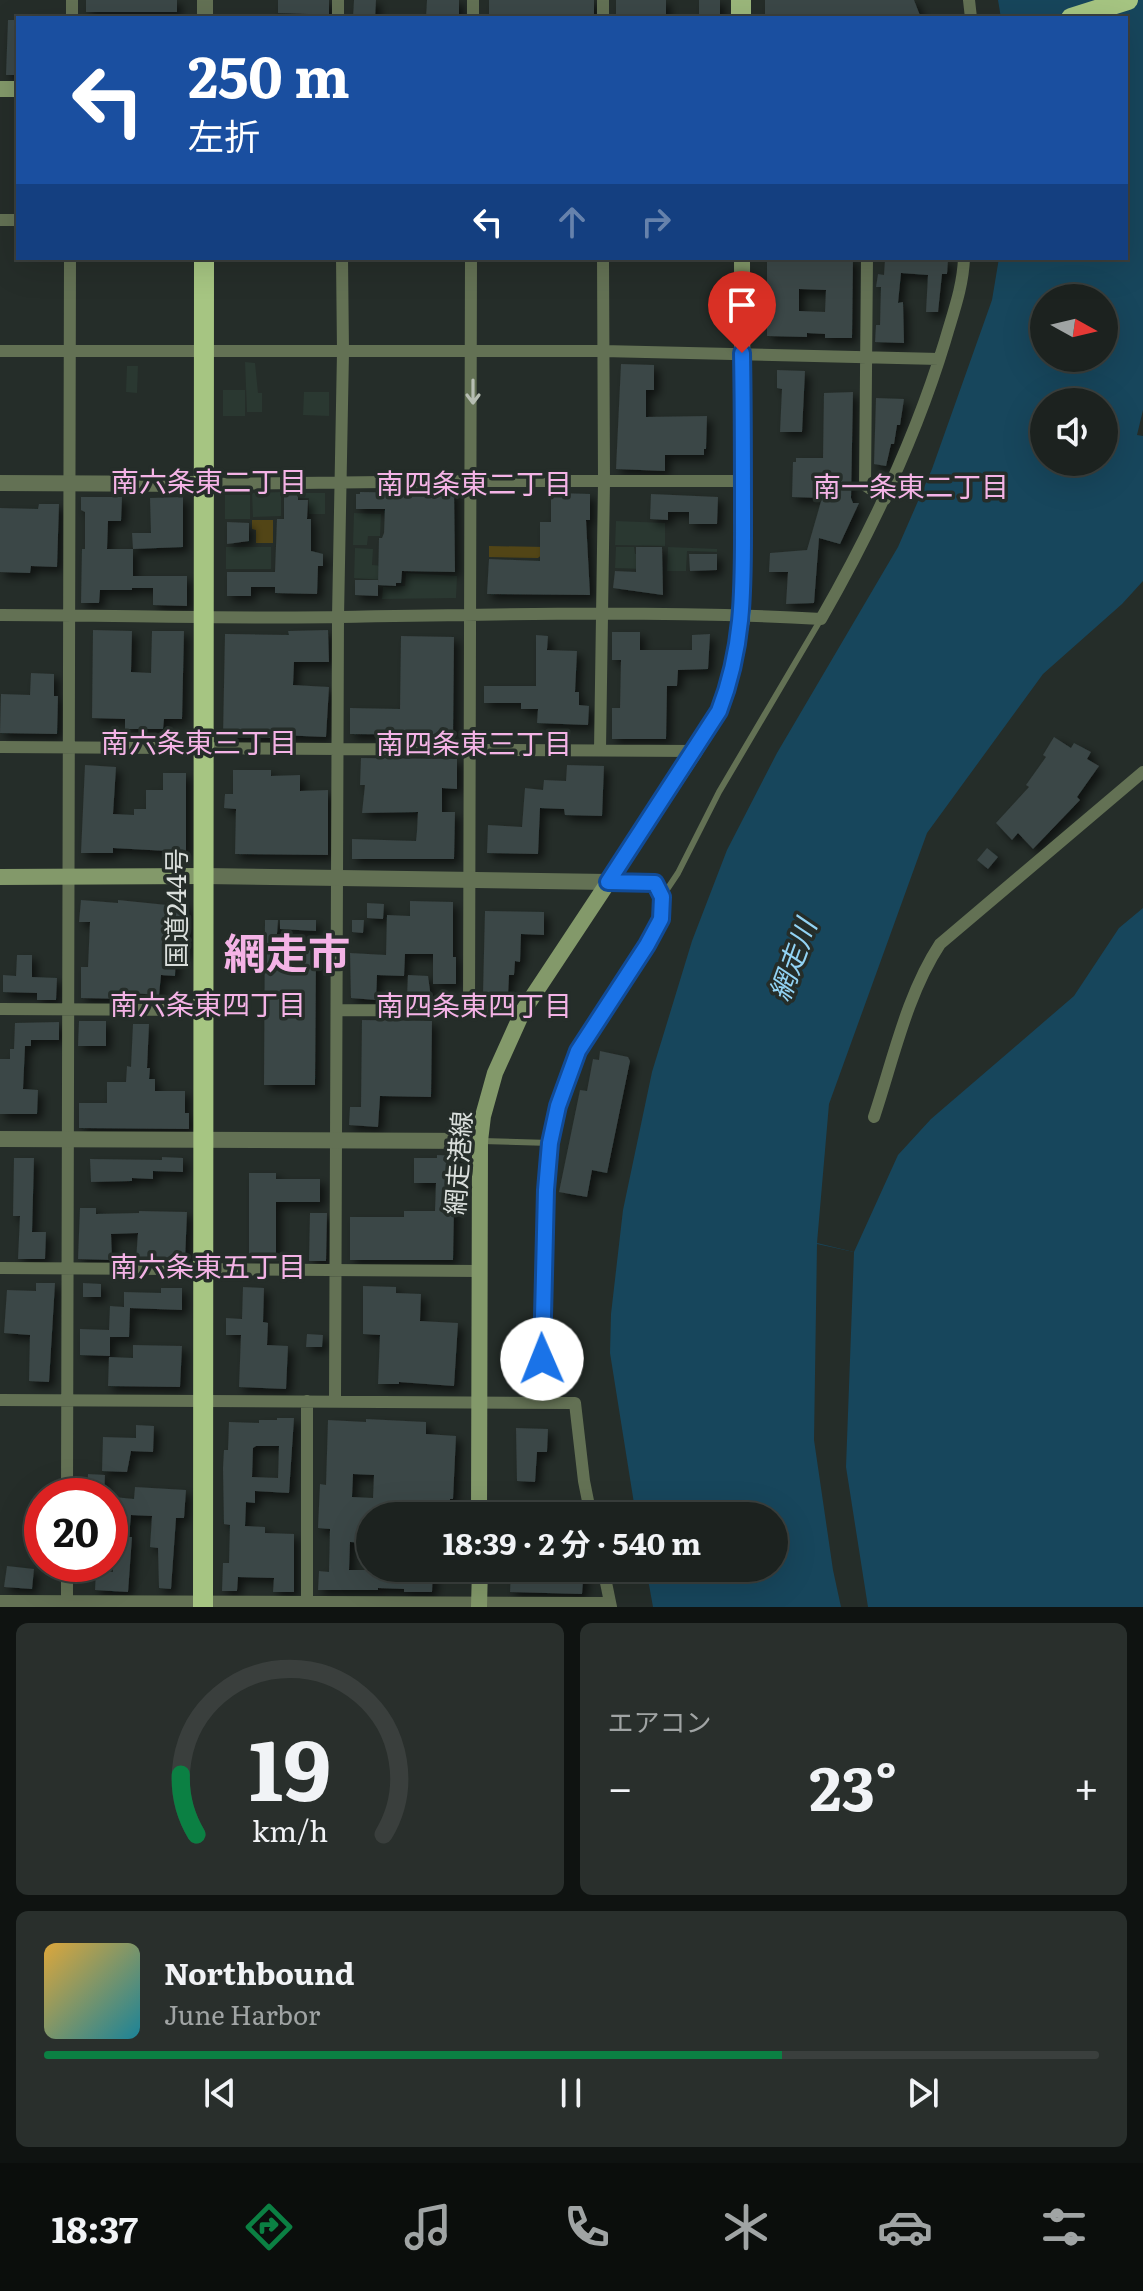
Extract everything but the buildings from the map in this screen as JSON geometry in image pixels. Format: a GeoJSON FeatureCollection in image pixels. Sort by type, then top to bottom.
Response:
{"type":"FeatureCollection","features":[{"type":"Feature","properties":{"kind":"highway"},"geometry":{"type":"LineString","coordinates":[[1077,16],[1128,0]]}},
{"type":"Feature","properties":{"kind":"highway","name":"国道244号"},"geometry":{"type":"LineString","coordinates":[[203,1604],[204,260]]}},
{"type":"Feature","properties":{"kind":"main road","name":"網走港線"},"geometry":{"type":"LineString","coordinates":[[479,1502],[480,1141],[483,1116],[495,1073],[523,1011],[695,751],[719,711],[729,685],[743,615],[742,260]]}},
{"type":"Feature","properties":{"kind":"main road"},"geometry":{"type":"LineString","coordinates":[[0,877],[204,876]]}},
{"type":"Feature","properties":{"kind":"main road"},"geometry":{"type":"LineString","coordinates":[[480,1582],[480,1605]]}},
{"type":"Feature","properties":{"kind":"street"},"geometry":{"type":"LineString","coordinates":[[67,1478],[70,260]]}},
{"type":"Feature","properties":{"kind":"street"},"geometry":{"type":"LineString","coordinates":[[335,1401],[342,260]]}},
{"type":"Feature","properties":{"kind":"street"},"geometry":{"type":"LineString","coordinates":[[469,1011],[471,260]]}},
{"type":"Feature","properties":{"kind":"street"},"geometry":{"type":"LineString","coordinates":[[600,750],[603,260]]}},
{"type":"Feature","properties":{"kind":"street"},"geometry":{"type":"LineString","coordinates":[[867,260],[865,485],[885,499]]}},
{"type":"Feature","properties":{"kind":"street"},"geometry":{"type":"LineString","coordinates":[[0,615],[338,617],[603,613],[821,619],[863,545],[899,468],[939,359],[963,277],[964,260]]}},
{"type":"Feature","properties":{"kind":"street"},"geometry":{"type":"LineString","coordinates":[[0,351],[603,351],[939,359]]}},
{"type":"Feature","properties":{"kind":"street"},"geometry":{"type":"LineString","coordinates":[[0,483],[743,481]]}},
{"type":"Feature","properties":{"kind":"street"},"geometry":{"type":"LineString","coordinates":[[0,747],[695,751]]}},
{"type":"Feature","properties":{"kind":"street"},"geometry":{"type":"LineString","coordinates":[[874,1117],[926,967],[940,944],[1143,772]]}},
{"type":"Feature","properties":{"kind":"street"},"geometry":{"type":"LineString","coordinates":[[204,876],[655,883],[662,897]]}},
{"type":"Feature","properties":{"kind":"street"},"geometry":{"type":"LineString","coordinates":[[0,1009],[203,1010]]}},
{"type":"Feature","properties":{"kind":"street"},"geometry":{"type":"LineString","coordinates":[[337,1010],[523,1011]]}},
{"type":"Feature","properties":{"kind":"street"},"geometry":{"type":"LineString","coordinates":[[0,1139],[480,1141]]}},
{"type":"Feature","properties":{"kind":"street"},"geometry":{"type":"LineString","coordinates":[[0,1268],[479,1271]]}},
{"type":"Feature","properties":{"kind":"street"},"geometry":{"type":"LineString","coordinates":[[0,1400],[575,1403],[588,1502]]}},
{"type":"Feature","properties":{"kind":"street"},"geometry":{"type":"LineString","coordinates":[[307,1401],[307,1605]]}},
{"type":"Feature","properties":{"kind":"street"},"geometry":{"type":"LineString","coordinates":[[67,1582],[67,1604]]}},
{"type":"Feature","properties":{"kind":"street"},"geometry":{"type":"LineString","coordinates":[[0,1601],[67,1604],[610,1605],[606,1582]]}},
{"type":"Feature","properties":{"kind":"lane"},"geometry":{"type":"LineString","coordinates":[[543,1404],[543,1241],[550,1143],[558,1106],[578,1051],[653,936],[661,919],[662,897],[678,873],[719,792],[821,619]]}},
{"type":"Feature","properties":{"kind":"lane"},"geometry":{"type":"LineString","coordinates":[[480,1141],[550,1143]]}},
{"type":"Feature","properties":{"kind":"shaded area"},"geometry":{"type":"Polygon","coordinates":[[[245,362],[255,363],[258,393],[262,393],[262,412],[247,412],[245,362]]]}},
{"type":"Feature","properties":{"kind":"shaded area"},"geometry":{"type":"Polygon","coordinates":[[[127,366],[138,366],[137,393],[126,392],[127,366]]]}},
{"type":"Feature","properties":{"kind":"shaded area"},"geometry":{"type":"Polygon","coordinates":[[[223,390],[245,390],[245,416],[223,416],[223,390]]]}},
{"type":"Feature","properties":{"kind":"shaded area"},"geometry":{"type":"Polygon","coordinates":[[[304,392],[329,392],[329,416],[303,415],[304,392]]]}},
{"type":"Feature","properties":{"kind":"shaded area"},"geometry":{"type":"Polygon","coordinates":[[[281,492],[281,516],[253,517],[252,493],[281,492]]]}},
{"type":"Feature","properties":{"kind":"shaded area"},"geometry":{"type":"Polygon","coordinates":[[[300,493],[325,493],[325,514],[309,514],[309,498],[300,498],[300,493]]]}},
{"type":"Feature","properties":{"kind":"shaded area"},"geometry":{"type":"Polygon","coordinates":[[[225,494],[250,494],[250,519],[225,519],[225,494]]]}},
{"type":"Feature","properties":{"kind":"shaded area"},"geometry":{"type":"Polygon","coordinates":[[[354,513],[381,514],[380,536],[368,536],[367,545],[353,545],[354,513]]]}},
{"type":"Feature","properties":{"kind":"shaded area"},"geometry":{"type":"Polygon","coordinates":[[[252,520],[273,520],[273,543],[256,543],[252,520]]]}},
{"type":"Feature","properties":{"kind":"shaded area"},"geometry":{"type":"Polygon","coordinates":[[[616,521],[665,523],[665,546],[615,545],[616,521]]]}},
{"type":"Feature","properties":{"kind":"shaded area"},"geometry":{"type":"Polygon","coordinates":[[[489,546],[545,547],[545,552],[538,558],[489,557],[489,546]]]}},
{"type":"Feature","properties":{"kind":"shaded area"},"geometry":{"type":"Polygon","coordinates":[[[226,547],[271,547],[271,569],[226,569],[226,547]]]}},
{"type":"Feature","properties":{"kind":"shaded area"},"geometry":{"type":"Polygon","coordinates":[[[616,547],[634,547],[635,554],[643,554],[643,569],[615,568],[616,547]]]}},
{"type":"Feature","properties":{"kind":"shaded area"},"geometry":{"type":"Polygon","coordinates":[[[668,547],[717,549],[717,552],[687,551],[686,571],[667,571],[668,547]]]}},
{"type":"Feature","properties":{"kind":"shaded area"},"geometry":{"type":"Polygon","coordinates":[[[355,548],[373,549],[372,565],[383,566],[382,580],[354,578],[355,548]]]}},
{"type":"Feature","properties":{"kind":"shaded area"},"geometry":{"type":"Polygon","coordinates":[[[406,573],[457,576],[456,598],[382,599],[383,587],[405,586],[406,573]]]}},
{"type":"Feature","properties":{"kind":"water","name":"網走川"},"geometry":{"type":"Polygon","coordinates":[[[998,0],[1143,0],[1143,410],[1137,435],[1143,436],[1143,581],[1122,604],[1043,674],[927,833],[829,1104],[817,1243],[854,1252],[898,1155],[931,1119],[1074,996],[1119,928],[1143,908],[1143,1607],[653,1607],[649,1582],[788,1582],[788,1502],[634,1502],[610,1353],[611,1314],[623,1210],[652,1072],[692,941],[727,850],[777,753],[898,547],[932,469],[992,300],[999,260],[1128,260],[1128,16],[1001,16],[998,0]]]}},
{"type":"Feature","properties":{"kind":"pier"},"geometry":{"type":"Polygon","coordinates":[[[817,1244],[854,1252],[846,1467],[868,1607],[841,1607],[814,1440],[817,1244]]]}},
{"type":"Feature","properties":{"kind":"district","name":"南六条東二丁目"},"geometry":{"type":"Point","coordinates":[209,482]}},
{"type":"Feature","properties":{"kind":"district","name":"南四条東二丁目"},"geometry":{"type":"Point","coordinates":[474,484]}},
{"type":"Feature","properties":{"kind":"district","name":"南一条東二丁目"},"geometry":{"type":"Point","coordinates":[911,487]}},
{"type":"Feature","properties":{"kind":"district","name":"南六条東三丁目"},"geometry":{"type":"Point","coordinates":[199,743]}},
{"type":"Feature","properties":{"kind":"district","name":"南四条東三丁目"},"geometry":{"type":"Point","coordinates":[474,744]}},
{"type":"Feature","properties":{"kind":"district","name":"網走市"},"geometry":{"type":"Point","coordinates":[287,954]}},
{"type":"Feature","properties":{"kind":"district","name":"南六条東四丁目"},"geometry":{"type":"Point","coordinates":[208,1005]}},
{"type":"Feature","properties":{"kind":"district","name":"南四条東四丁目"},"geometry":{"type":"Point","coordinates":[474,1006]}},
{"type":"Feature","properties":{"kind":"district","name":"南六条東五丁目"},"geometry":{"type":"Point","coordinates":[208,1267]}},
{"type":"Feature","properties":{"kind":"route"},"geometry":{"type":"LineString","coordinates":[[542,1359],[546,1190],[550,1143],[558,1106],[578,1051],[647,945],[661,919],[663,908],[660,890],[655,883],[608,882],[719,711],[737,649],[743,615],[742,353]]}}]}
